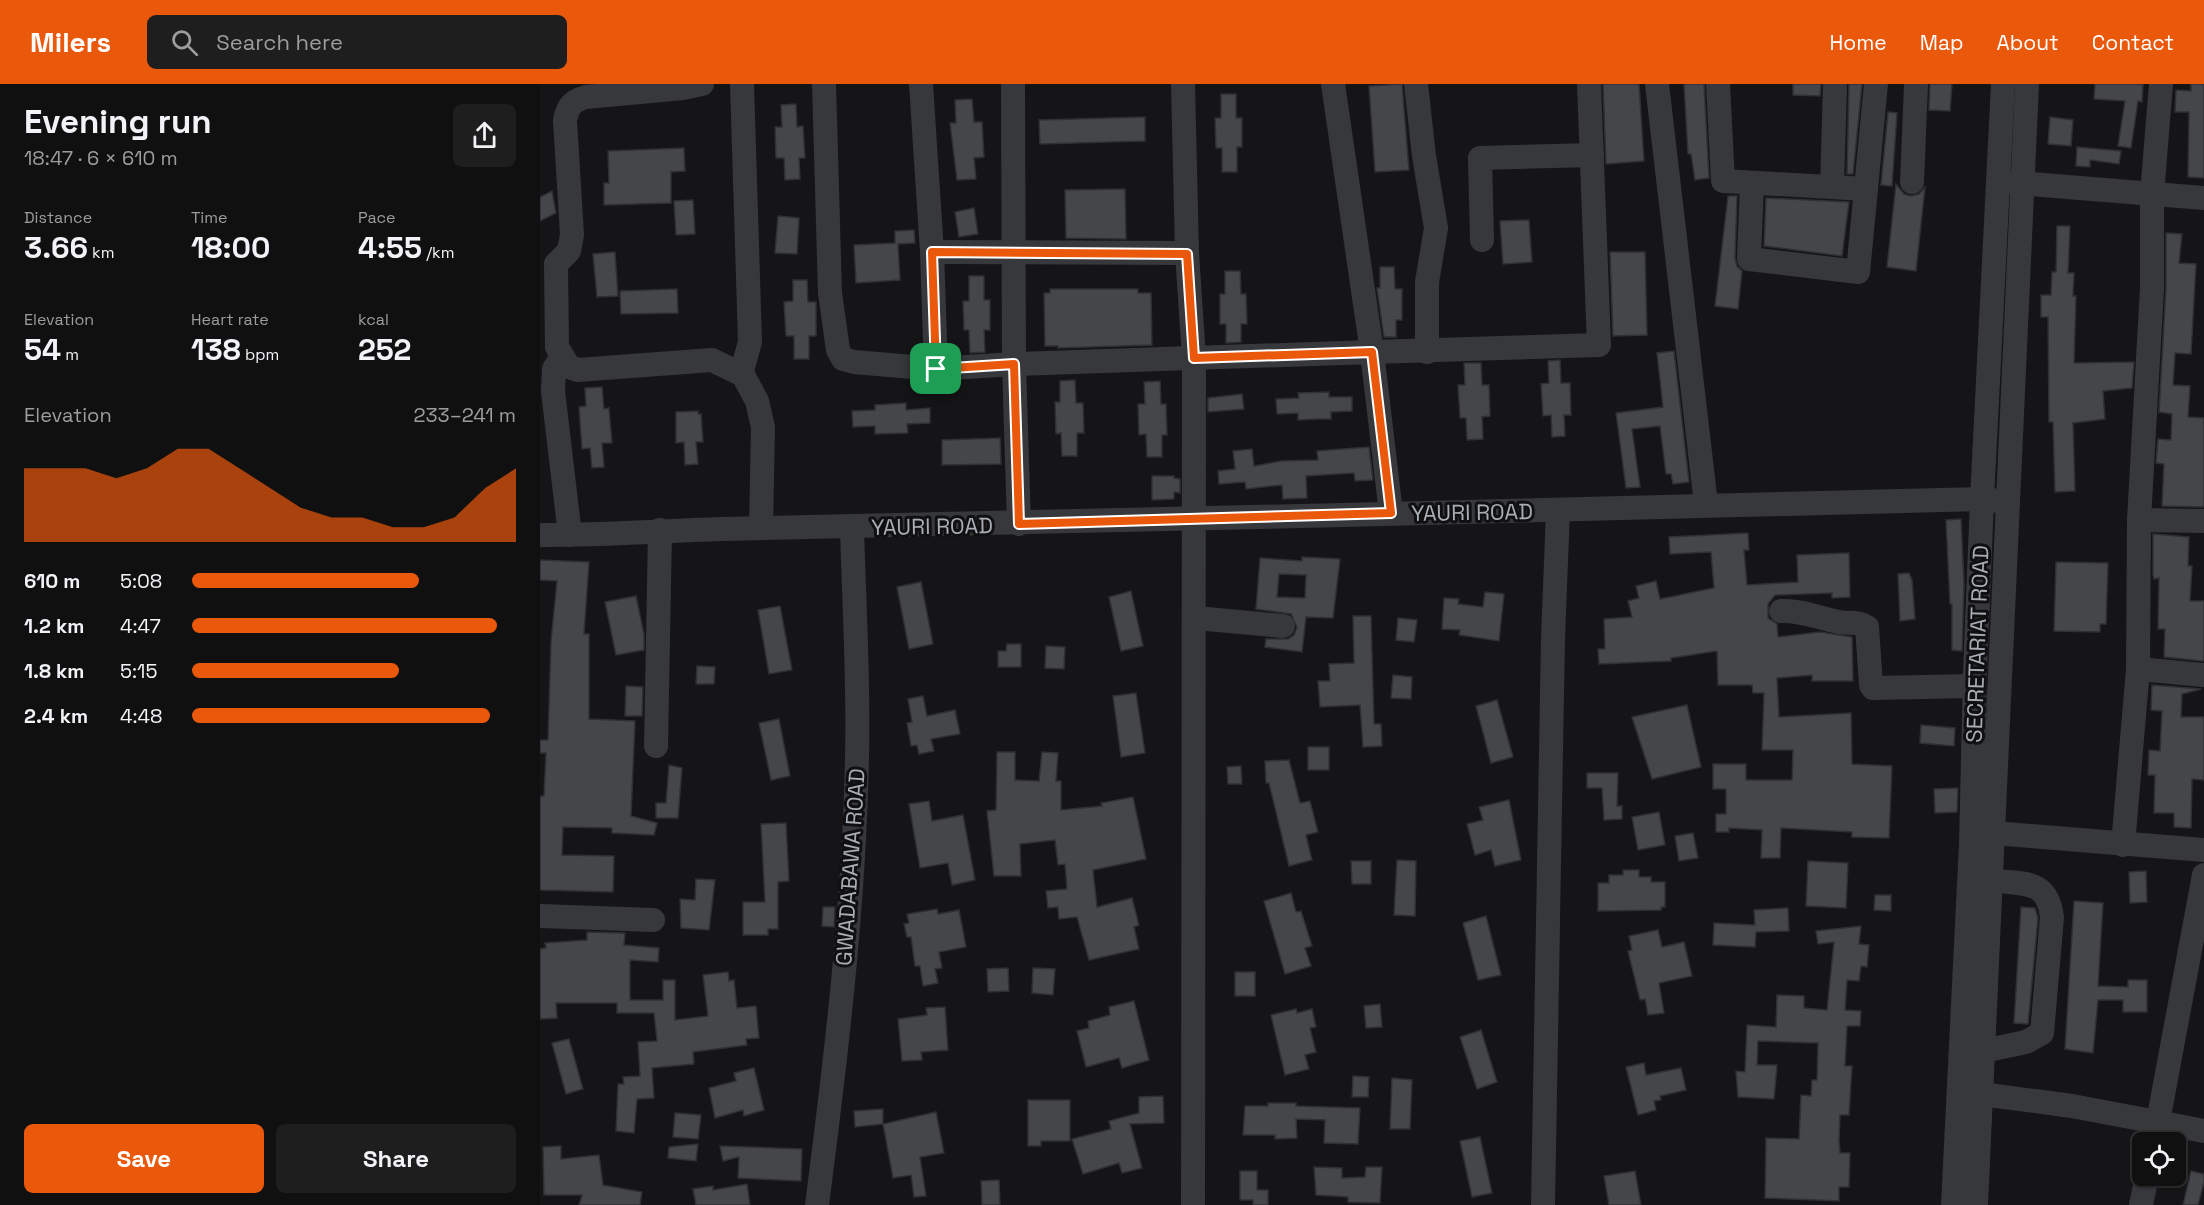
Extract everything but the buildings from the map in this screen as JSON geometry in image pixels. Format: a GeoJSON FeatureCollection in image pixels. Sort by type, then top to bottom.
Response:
{"type":"FeatureCollection","features":[{"type":"Feature","properties":{"kind":"street"},"geometry":{"type":"LineString","coordinates":[[702,84],[683,88],[586,97],[576,100],[567,107],[565,120],[572,235],[569,250],[548,264],[557,347],[561,358],[569,367],[578,370],[712,360],[741,374],[748,381],[764,427],[761,528]]}},
{"type":"Feature","properties":{"kind":"street"},"geometry":{"type":"LineString","coordinates":[[741,374],[750,342],[742,84]]}},
{"type":"Feature","properties":{"kind":"street"},"geometry":{"type":"LineString","coordinates":[[824,84],[830,292],[838,350],[843,358],[854,362],[936,369],[1014,364],[1599,345],[1589,84]]}},
{"type":"Feature","properties":{"kind":"street"},"geometry":{"type":"LineString","coordinates":[[921,84],[932,252],[936,369]]}},
{"type":"Feature","properties":{"kind":"street"},"geometry":{"type":"LineString","coordinates":[[1013,84],[1014,364],[1019,524]]}},
{"type":"Feature","properties":{"kind":"street"},"geometry":{"type":"LineString","coordinates":[[1183,84],[1187,254],[1194,358],[1196,618],[1193,1205]]}},
{"type":"Feature","properties":{"kind":"street"},"geometry":{"type":"LineString","coordinates":[[1333,84],[1372,352],[1391,513]]}},
{"type":"Feature","properties":{"kind":"street"},"geometry":{"type":"LineString","coordinates":[[1416,84],[1424,156],[1436,228],[1427,282],[1427,352]]}},
{"type":"Feature","properties":{"kind":"street"},"geometry":{"type":"LineString","coordinates":[[1657,84],[1706,504]]}},
{"type":"Feature","properties":{"kind":"street"},"geometry":{"type":"LineString","coordinates":[[1718,84],[1723,181],[1866,189]]}},
{"type":"Feature","properties":{"kind":"street"},"geometry":{"type":"LineString","coordinates":[[1832,187],[1835,84]]}},
{"type":"Feature","properties":{"kind":"street"},"geometry":{"type":"LineString","coordinates":[[1752,183],[1749,259],[1858,272],[1876,84]]}},
{"type":"Feature","properties":{"kind":"street"},"geometry":{"type":"LineString","coordinates":[[1912,182],[1917,84]]}},
{"type":"Feature","properties":{"kind":"street","name":"SECRETARIAT ROAD"},"geometry":{"type":"LineString","coordinates":[[1976,1205],[2008,502],[2011,183],[2003,84]]}},
{"type":"Feature","properties":{"kind":"street","name":"SECRETARIAT ROAD"},"geometry":{"type":"LineString","coordinates":[[1953,1205],[1971,844],[1974,686],[1982,500],[2011,183],[2028,84]]}},
{"type":"Feature","properties":{"kind":"street"},"geometry":{"type":"LineString","coordinates":[[2123,845],[2138,669],[2139,520],[2152,288],[2152,194],[2161,84]]}},
{"type":"Feature","properties":{"kind":"street"},"geometry":{"type":"LineString","coordinates":[[1482,240],[1480,158],[1592,155]]}},
{"type":"Feature","properties":{"kind":"street"},"geometry":{"type":"LineString","coordinates":[[2011,183],[2204,198]]}},
{"type":"Feature","properties":{"kind":"street"},"geometry":{"type":"LineString","coordinates":[[932,252],[1187,254]]}},
{"type":"Feature","properties":{"kind":"street"},"geometry":{"type":"LineString","coordinates":[[561,358],[547,383],[570,535]]}},
{"type":"Feature","properties":{"kind":"street","name":"YAURI ROAD"},"geometry":{"type":"LineString","coordinates":[[540,535],[660,530],[1194,521],[1391,513],[1558,511],[1706,504],[1982,500],[2008,502]]}},
{"type":"Feature","properties":{"kind":"street"},"geometry":{"type":"LineString","coordinates":[[1543,1205],[1553,650],[1558,511]]}},
{"type":"Feature","properties":{"kind":"street"},"geometry":{"type":"LineString","coordinates":[[2139,520],[2204,521]]}},
{"type":"Feature","properties":{"kind":"street","name":"GWADABAWA ROAD"},"geometry":{"type":"LineString","coordinates":[[817,1205],[836,1057],[852,874],[857,756],[852,527]]}},
{"type":"Feature","properties":{"kind":"street"},"geometry":{"type":"LineString","coordinates":[[656,746],[660,530]]}},
{"type":"Feature","properties":{"kind":"street"},"geometry":{"type":"LineString","coordinates":[[1781,611],[1798,610],[1839,622],[1862,623],[1868,627],[1873,688],[1974,686]]}},
{"type":"Feature","properties":{"kind":"street"},"geometry":{"type":"LineString","coordinates":[[1196,618],[1283,626]]}},
{"type":"Feature","properties":{"kind":"street"},"geometry":{"type":"LineString","coordinates":[[2138,669],[2204,675]]}},
{"type":"Feature","properties":{"kind":"street"},"geometry":{"type":"LineString","coordinates":[[1993,833],[2204,850]]}},
{"type":"Feature","properties":{"kind":"street"},"geometry":{"type":"LineString","coordinates":[[2156,1132],[2199,938],[2204,875]]}},
{"type":"Feature","properties":{"kind":"street"},"geometry":{"type":"LineString","coordinates":[[1983,1051],[2026,1042],[2042,1033],[2052,917],[2046,893],[2038,886],[1991,880]]}},
{"type":"Feature","properties":{"kind":"street"},"geometry":{"type":"LineString","coordinates":[[540,916],[653,920]]}},
{"type":"Feature","properties":{"kind":"street"},"geometry":{"type":"LineString","coordinates":[[1981,1094],[2156,1132],[2204,1131]]}},
{"type":"Feature","properties":{"kind":"street"},"geometry":{"type":"LineString","coordinates":[[2141,1205],[2145,1186]]}},
{"type":"Feature","properties":{"kind":"route"},"geometry":{"type":"LineString","coordinates":[[932,252],[1187,254],[1194,358],[1372,352],[1391,513],[1194,521],[1019,524],[1014,364],[936,369],[932,252]]}}]}
